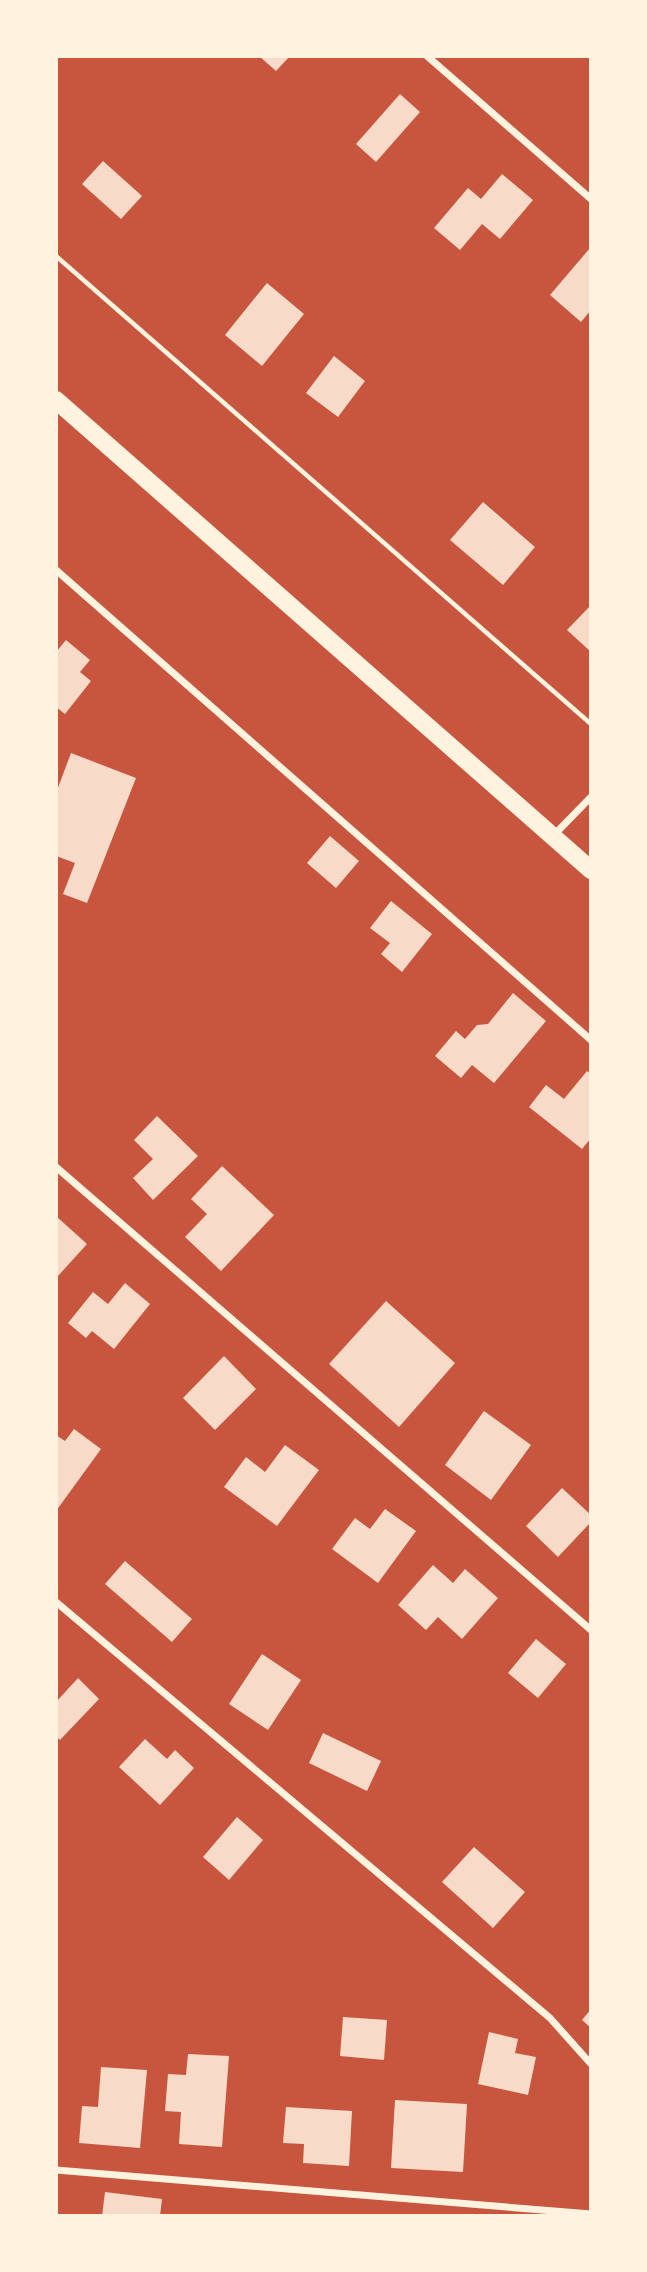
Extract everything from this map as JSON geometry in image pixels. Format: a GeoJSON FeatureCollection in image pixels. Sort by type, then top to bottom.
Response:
{"type":"FeatureCollection","features":[{"type":"Feature","properties":{"kind":"main road"},"geometry":{"type":"LineString","coordinates":[[56,400],[591,870]]}},
{"type":"Feature","properties":{"kind":"street"},"geometry":{"type":"LineString","coordinates":[[427,56],[591,199]]}},
{"type":"Feature","properties":{"kind":"street"},"geometry":{"type":"LineString","coordinates":[[56,570],[591,1040]]}},
{"type":"Feature","properties":{"kind":"street"},"geometry":{"type":"LineString","coordinates":[[553,836],[591,797]]}},
{"type":"Feature","properties":{"kind":"street"},"geometry":{"type":"LineString","coordinates":[[56,1167],[591,1630]]}},
{"type":"Feature","properties":{"kind":"street"},"geometry":{"type":"LineString","coordinates":[[56,1602],[550,2018],[591,2064]]}},
{"type":"Feature","properties":{"kind":"street"},"geometry":{"type":"LineString","coordinates":[[56,2170],[591,2214]]}},
{"type":"Feature","properties":{"kind":"path"},"geometry":{"type":"LineString","coordinates":[[56,256],[591,724]]}},
{"type":"Feature","properties":{"kind":"building"},"geometry":{"type":"Polygon","coordinates":[[[259,56],[290,56],[276,71],[259,56]]]}},
{"type":"Feature","properties":{"kind":"building"},"geometry":{"type":"Polygon","coordinates":[[[400,94],[420,112],[376,162],[356,144],[400,94]]]}},
{"type":"Feature","properties":{"kind":"building"},"geometry":{"type":"Polygon","coordinates":[[[103,161],[142,196],[121,219],[82,184],[103,161]]]}},
{"type":"Feature","properties":{"kind":"building"},"geometry":{"type":"Polygon","coordinates":[[[502,174],[533,200],[500,239],[482,224],[460,250],[434,228],[468,188],[481,199],[502,174]]]}},
{"type":"Feature","properties":{"kind":"building"},"geometry":{"type":"Polygon","coordinates":[[[590,248],[591,310],[581,322],[550,295],[590,248]]]}},
{"type":"Feature","properties":{"kind":"building"},"geometry":{"type":"Polygon","coordinates":[[[267,283],[304,314],[262,366],[225,335],[267,283]]]}},
{"type":"Feature","properties":{"kind":"building"},"geometry":{"type":"Polygon","coordinates":[[[334,356],[365,381],[338,417],[306,393],[334,356]]]}},
{"type":"Feature","properties":{"kind":"building"},"geometry":{"type":"Polygon","coordinates":[[[483,502],[535,547],[503,585],[450,540],[483,502]]]}},
{"type":"Feature","properties":{"kind":"building"},"geometry":{"type":"Polygon","coordinates":[[[591,605],[591,652],[567,630],[591,605]]]}},
{"type":"Feature","properties":{"kind":"building"},"geometry":{"type":"Polygon","coordinates":[[[66,640],[90,660],[80,672],[91,681],[65,714],[56,707],[56,652],[66,640]]]}},
{"type":"Feature","properties":{"kind":"building"},"geometry":{"type":"Polygon","coordinates":[[[71,753],[136,778],[87,903],[63,894],[75,863],[56,856],[56,793],[71,753]]]}},
{"type":"Feature","properties":{"kind":"building"},"geometry":{"type":"Polygon","coordinates":[[[330,836],[359,861],[336,888],[307,863],[330,836]]]}},
{"type":"Feature","properties":{"kind":"building"},"geometry":{"type":"Polygon","coordinates":[[[391,901],[432,934],[402,972],[381,954],[390,943],[370,928],[391,901]]]}},
{"type":"Feature","properties":{"kind":"building"},"geometry":{"type":"Polygon","coordinates":[[[513,993],[546,1021],[494,1083],[472,1065],[461,1078],[435,1056],[456,1031],[465,1039],[477,1025],[488,1024],[513,993]]]}},
{"type":"Feature","properties":{"kind":"building"},"geometry":{"type":"Polygon","coordinates":[[[587,1071],[591,1074],[591,1138],[582,1149],[529,1107],[546,1085],[564,1099],[587,1071]]]}},
{"type":"Feature","properties":{"kind":"building"},"geometry":{"type":"Polygon","coordinates":[[[157,1116],[198,1156],[153,1200],[133,1178],[153,1159],[134,1140],[157,1116]]]}},
{"type":"Feature","properties":{"kind":"building"},"geometry":{"type":"Polygon","coordinates":[[[222,1166],[274,1215],[221,1271],[185,1237],[207,1214],[191,1199],[222,1166]]]}},
{"type":"Feature","properties":{"kind":"building"},"geometry":{"type":"Polygon","coordinates":[[[56,1216],[87,1244],[58,1276],[56,1275],[56,1216]]]}},
{"type":"Feature","properties":{"kind":"building"},"geometry":{"type":"Polygon","coordinates":[[[125,1283],[150,1304],[114,1349],[92,1331],[86,1338],[68,1323],[93,1292],[108,1304],[125,1283]]]}},
{"type":"Feature","properties":{"kind":"building"},"geometry":{"type":"Polygon","coordinates":[[[386,1301],[455,1363],[399,1427],[329,1364],[386,1301]]]}},
{"type":"Feature","properties":{"kind":"building"},"geometry":{"type":"Polygon","coordinates":[[[224,1356],[256,1389],[215,1430],[183,1398],[224,1356]]]}},
{"type":"Feature","properties":{"kind":"building"},"geometry":{"type":"Polygon","coordinates":[[[484,1411],[531,1445],[491,1500],[445,1465],[484,1411]]]}},
{"type":"Feature","properties":{"kind":"building"},"geometry":{"type":"Polygon","coordinates":[[[74,1429],[101,1449],[56,1511],[56,1435],[65,1441],[74,1429]]]}},
{"type":"Feature","properties":{"kind":"building"},"geometry":{"type":"Polygon","coordinates":[[[285,1445],[319,1470],[277,1526],[224,1487],[246,1457],[265,1472],[285,1445]]]}},
{"type":"Feature","properties":{"kind":"building"},"geometry":{"type":"Polygon","coordinates":[[[562,1488],[591,1515],[591,1522],[558,1557],[526,1526],[562,1488]]]}},
{"type":"Feature","properties":{"kind":"building"},"geometry":{"type":"Polygon","coordinates":[[[385,1509],[416,1531],[378,1583],[332,1549],[355,1518],[370,1529],[385,1509]]]}},
{"type":"Feature","properties":{"kind":"building"},"geometry":{"type":"Polygon","coordinates":[[[125,1561],[192,1619],[172,1642],[105,1584],[125,1561]]]}},
{"type":"Feature","properties":{"kind":"building"},"geometry":{"type":"Polygon","coordinates":[[[433,1565],[453,1583],[465,1569],[498,1598],[462,1639],[438,1617],[426,1630],[398,1605],[433,1565]]]}},
{"type":"Feature","properties":{"kind":"building"},"geometry":{"type":"Polygon","coordinates":[[[536,1639],[566,1664],[538,1698],[508,1673],[536,1639]]]}},
{"type":"Feature","properties":{"kind":"building"},"geometry":{"type":"Polygon","coordinates":[[[262,1654],[301,1680],[268,1730],[229,1704],[262,1654]]]}},
{"type":"Feature","properties":{"kind":"building"},"geometry":{"type":"Polygon","coordinates":[[[78,1678],[99,1699],[60,1740],[56,1736],[56,1702],[78,1678]]]}},
{"type":"Feature","properties":{"kind":"building"},"geometry":{"type":"Polygon","coordinates":[[[323,1733],[381,1761],[367,1791],[309,1763],[323,1733]]]}},
{"type":"Feature","properties":{"kind":"building"},"geometry":{"type":"Polygon","coordinates":[[[145,1739],[167,1759],[175,1750],[194,1768],[160,1805],[119,1767],[145,1739]]]}},
{"type":"Feature","properties":{"kind":"building"},"geometry":{"type":"Polygon","coordinates":[[[237,1817],[263,1840],[229,1880],[203,1857],[237,1817]]]}},
{"type":"Feature","properties":{"kind":"building"},"geometry":{"type":"Polygon","coordinates":[[[474,1847],[525,1892],[493,1928],[442,1882],[474,1847]]]}},
{"type":"Feature","properties":{"kind":"building"},"geometry":{"type":"Polygon","coordinates":[[[591,2009],[591,2028],[582,2020],[591,2009]]]}},
{"type":"Feature","properties":{"kind":"building"},"geometry":{"type":"Polygon","coordinates":[[[343,2017],[387,2020],[384,2060],[340,2056],[343,2017]]]}},
{"type":"Feature","properties":{"kind":"building"},"geometry":{"type":"Polygon","coordinates":[[[489,2032],[518,2039],[515,2053],[536,2057],[528,2095],[478,2084],[489,2032]]]}},
{"type":"Feature","properties":{"kind":"building"},"geometry":{"type":"Polygon","coordinates":[[[188,2054],[229,2056],[222,2147],[179,2144],[181,2112],[165,2111],[168,2074],[186,2075],[188,2054]]]}},
{"type":"Feature","properties":{"kind":"building"},"geometry":{"type":"Polygon","coordinates":[[[101,2067],[147,2070],[140,2148],[79,2143],[82,2106],[98,2107],[101,2067]]]}},
{"type":"Feature","properties":{"kind":"building"},"geometry":{"type":"Polygon","coordinates":[[[395,2100],[467,2104],[463,2172],[391,2168],[395,2100]]]}},
{"type":"Feature","properties":{"kind":"building"},"geometry":{"type":"Polygon","coordinates":[[[286,2107],[352,2111],[349,2166],[303,2163],[304,2144],[283,2143],[286,2107]]]}},
{"type":"Feature","properties":{"kind":"building"},"geometry":{"type":"Polygon","coordinates":[[[105,2192],[162,2199],[160,2216],[102,2216],[105,2192]]]}}]}
